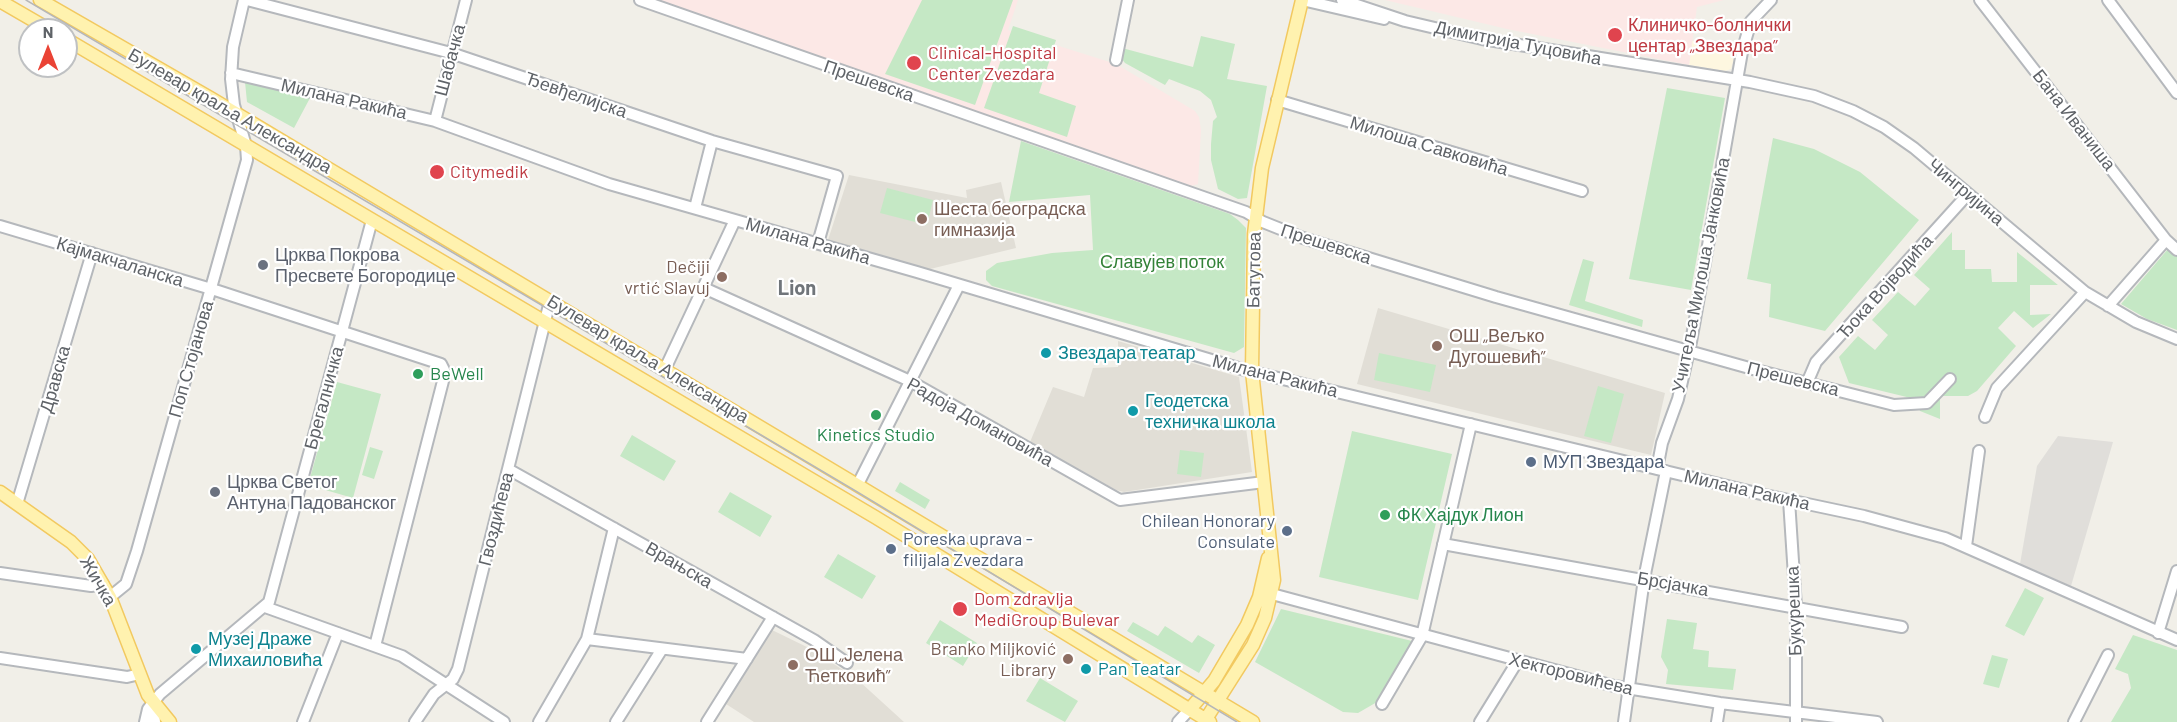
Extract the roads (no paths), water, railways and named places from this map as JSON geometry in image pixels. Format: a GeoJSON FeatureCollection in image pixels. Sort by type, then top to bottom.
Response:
{"type":"FeatureCollection","features":[{"type":"Feature","properties":{"kind":"main road","name":"Булевар краља Александра"},"geometry":{"type":"LineString","coordinates":[[40,0],[237,114],[1253,722]]}},
{"type":"Feature","properties":{"kind":"main road","name":"Батутова"},"geometry":{"type":"LineString","coordinates":[[1208,720],[1253,645],[1266,618],[1274,580],[1252,372],[1255,218],[1277,100],[1301,0]]}},
{"type":"Feature","properties":{"kind":"main road"},"geometry":{"type":"LineString","coordinates":[[2,3],[29,18]]}},
{"type":"Feature","properties":{"kind":"main road","name":"Булевар краља Александра"},"geometry":{"type":"LineString","coordinates":[[78,46],[875,517],[1208,720]]}},
{"type":"Feature","properties":{"kind":"main road","name":"Жичка"},"geometry":{"type":"LineString","coordinates":[[0,492],[79,549],[110,597],[153,703],[170,722]]}},
{"type":"Feature","properties":{"kind":"main road","name":"Батутова"},"geometry":{"type":"LineString","coordinates":[[1190,709],[1228,659],[1254,611],[1270,544]]}},
{"type":"Feature","properties":{"kind":"street","name":"Поп Стојанова"},"geometry":{"type":"LineString","coordinates":[[110,597],[126,584],[137,551],[247,160],[231,73],[245,0]]}},
{"type":"Feature","properties":{"kind":"street","name":"Ђевђелијска"},"geometry":{"type":"LineString","coordinates":[[245,0],[451,53],[712,141],[837,176],[818,243]]}},
{"type":"Feature","properties":{"kind":"street","name":"Шабачка"},"geometry":{"type":"LineString","coordinates":[[435,121],[466,0]]}},
{"type":"Feature","properties":{"kind":"street","name":"Прешевска"},"geometry":{"type":"LineString","coordinates":[[640,0],[1334,248],[1689,351],[1894,405],[1910,406],[1929,401],[1950,379]]}},
{"type":"Feature","properties":{"kind":"street"},"geometry":{"type":"LineString","coordinates":[[1116,60],[1128,0]]}},
{"type":"Feature","properties":{"kind":"street","name":"Димитрија Туцовића"},"geometry":{"type":"LineString","coordinates":[[1301,0],[1353,13],[1405,21],[1512,45],[1737,80]]}},
{"type":"Feature","properties":{"kind":"street","name":"Димитрија Туцовића"},"geometry":{"type":"LineString","coordinates":[[1342,0],[1405,21]]}},
{"type":"Feature","properties":{"kind":"street","name":"Учитеља Милоша Јанковића"},"geometry":{"type":"LineString","coordinates":[[1624,722],[1662,470],[1689,351],[1742,52],[1751,21],[1771,0]]}},
{"type":"Feature","properties":{"kind":"street","name":"Бана Иваниша"},"geometry":{"type":"LineString","coordinates":[[1980,0],[2166,240],[2177,250]]}},
{"type":"Feature","properties":{"kind":"street"},"geometry":{"type":"LineString","coordinates":[[2108,0],[2177,93]]}},
{"type":"Feature","properties":{"kind":"street","name":"Милана Ракића"},"geometry":{"type":"LineString","coordinates":[[231,73],[435,121],[609,184],[818,243],[1252,372],[1864,516],[1966,546],[2055,588],[2177,640]]}},
{"type":"Feature","properties":{"kind":"street","name":"Чингријина"},"geometry":{"type":"LineString","coordinates":[[1737,80],[1814,96],[1853,111],[1903,140],[2085,292],[2136,322],[2177,339]]}},
{"type":"Feature","properties":{"kind":"street","name":"Милоша Савковића"},"geometry":{"type":"LineString","coordinates":[[1277,100],[1582,191]]}},
{"type":"Feature","properties":{"kind":"street"},"geometry":{"type":"LineString","coordinates":[[695,208],[712,141]]}},
{"type":"Feature","properties":{"kind":"street","name":"Ђока Војводића"},"geometry":{"type":"LineString","coordinates":[[1807,383],[1816,362],[1968,194]]}},
{"type":"Feature","properties":{"kind":"street","name":"Брегалничка"},"geometry":{"type":"LineString","coordinates":[[153,703],[265,607],[271,596],[372,220]]}},
{"type":"Feature","properties":{"kind":"street"},"geometry":{"type":"LineString","coordinates":[[665,369],[735,220]]}},
{"type":"Feature","properties":{"kind":"street","name":"Кајмакчаланска"},"geometry":{"type":"LineString","coordinates":[[0,226],[211,289],[439,361],[443,367],[443,381],[375,646]]}},
{"type":"Feature","properties":{"kind":"street"},"geometry":{"type":"LineString","coordinates":[[2108,306],[2166,240]]}},
{"type":"Feature","properties":{"kind":"street","name":"Дравска"},"geometry":{"type":"LineString","coordinates":[[17,504],[92,253]]}},
{"type":"Feature","properties":{"kind":"street"},"geometry":{"type":"LineString","coordinates":[[858,484],[958,285]]}},
{"type":"Feature","properties":{"kind":"street","name":"Радоја Домановића"},"geometry":{"type":"LineString","coordinates":[[704,288],[910,381],[1120,500],[1133,501],[1264,482]]}},
{"type":"Feature","properties":{"kind":"street"},"geometry":{"type":"LineString","coordinates":[[1985,417],[1997,388],[2085,292]]}},
{"type":"Feature","properties":{"kind":"street","name":"Гвоздићева"},"geometry":{"type":"LineString","coordinates":[[416,722],[434,694],[453,679],[458,669],[550,301]]}},
{"type":"Feature","properties":{"kind":"street"},"geometry":{"type":"LineString","coordinates":[[1382,704],[1422,636],[1471,424]]}},
{"type":"Feature","properties":{"kind":"street"},"geometry":{"type":"LineString","coordinates":[[1966,546],[1979,451]]}},
{"type":"Feature","properties":{"kind":"street","name":"Врањска"},"geometry":{"type":"LineString","coordinates":[[508,469],[814,640],[847,663]]}},
{"type":"Feature","properties":{"kind":"street","name":"Букурешка"},"geometry":{"type":"LineString","coordinates":[[1789,500],[1796,607],[1796,718]]}},
{"type":"Feature","properties":{"kind":"street"},"geometry":{"type":"LineString","coordinates":[[538,722],[587,639],[614,528]]}},
{"type":"Feature","properties":{"kind":"street","name":"Брсјачка"},"geometry":{"type":"LineString","coordinates":[[1443,544],[1902,627]]}},
{"type":"Feature","properties":{"kind":"street"},"geometry":{"type":"LineString","coordinates":[[2158,633],[2174,592],[2177,571]]}},
{"type":"Feature","properties":{"kind":"street"},"geometry":{"type":"LineString","coordinates":[[0,573],[91,586],[103,584]]}},
{"type":"Feature","properties":{"kind":"street","name":"Хекторовићева"},"geometry":{"type":"LineString","coordinates":[[1272,594],[1517,662],[1630,689],[1796,718],[1875,722]]}},
{"type":"Feature","properties":{"kind":"street"},"geometry":{"type":"LineString","coordinates":[[265,607],[402,656],[504,722]]}},
{"type":"Feature","properties":{"kind":"street"},"geometry":{"type":"LineString","coordinates":[[707,722],[773,617]]}},
{"type":"Feature","properties":{"kind":"street"},"geometry":{"type":"LineString","coordinates":[[303,722],[338,633]]}},
{"type":"Feature","properties":{"kind":"street"},"geometry":{"type":"LineString","coordinates":[[587,639],[747,659]]}},
{"type":"Feature","properties":{"kind":"street"},"geometry":{"type":"LineString","coordinates":[[616,722],[662,649]]}},
{"type":"Feature","properties":{"kind":"street"},"geometry":{"type":"LineString","coordinates":[[2074,722],[2108,655]]}},
{"type":"Feature","properties":{"kind":"street"},"geometry":{"type":"LineString","coordinates":[[0,658],[127,677],[140,674]]}},
{"type":"Feature","properties":{"kind":"street"},"geometry":{"type":"LineString","coordinates":[[1480,722],[1517,662]]}},
{"type":"Feature","properties":{"kind":"street"},"geometry":{"type":"LineString","coordinates":[[145,722],[153,703]]}},
{"type":"Feature","properties":{"kind":"street"},"geometry":{"type":"LineString","coordinates":[[153,703],[155,722]]}},
{"type":"Feature","properties":{"kind":"street"},"geometry":{"type":"LineString","coordinates":[[1717,722],[1720,703]]}},
{"type":"Feature","properties":{"kind":"street"},"geometry":{"type":"LineString","coordinates":[[1178,722],[1190,709]]}},
{"type":"Feature","properties":{"kind":"tram line"},"geometry":{"type":"LineString","coordinates":[[26,0],[854,490],[1237,722]]}},
{"type":"Feature","properties":{"kind":"place","name":"Клиничко-болнички центар „Звездара”"},"geometry":{"type":"Point","coordinates":[1615,35]}},
{"type":"Feature","properties":{"kind":"place","name":"Clinical-Hospital Center Zvezdara"},"geometry":{"type":"Point","coordinates":[914,63]}},
{"type":"Feature","properties":{"kind":"place","name":"Citymedik"},"geometry":{"type":"Point","coordinates":[437,172]}},
{"type":"Feature","properties":{"kind":"place","name":"Шеста београдска гимназија"},"geometry":{"type":"Point","coordinates":[922,219]}},
{"type":"Feature","properties":{"kind":"place","name":"Црква Покрова Пресвете Богородице"},"geometry":{"type":"Point","coordinates":[263,265]}},
{"type":"Feature","properties":{"kind":"place","name":"Dečiji vrtić Slavuj"},"geometry":{"type":"Point","coordinates":[722,277]}},
{"type":"Feature","properties":{"kind":"place","name":"ОШ „Вељко Дугошевић”"},"geometry":{"type":"Point","coordinates":[1437,346]}},
{"type":"Feature","properties":{"kind":"place","name":"Звездара театар"},"geometry":{"type":"Point","coordinates":[1046,353]}},
{"type":"Feature","properties":{"kind":"place","name":"BeWell"},"geometry":{"type":"Point","coordinates":[418,374]}},
{"type":"Feature","properties":{"kind":"place","name":"Геодетска техничка школа"},"geometry":{"type":"Point","coordinates":[1133,411]}},
{"type":"Feature","properties":{"kind":"place","name":"Kinetics Studio"},"geometry":{"type":"Point","coordinates":[876,415]}},
{"type":"Feature","properties":{"kind":"place","name":"МУП Звездара"},"geometry":{"type":"Point","coordinates":[1531,462]}},
{"type":"Feature","properties":{"kind":"place","name":"Црква Светог Антуна Падованског"},"geometry":{"type":"Point","coordinates":[215,492]}},
{"type":"Feature","properties":{"kind":"place","name":"ФК Хајдук Лион"},"geometry":{"type":"Point","coordinates":[1385,515]}},
{"type":"Feature","properties":{"kind":"place","name":"Chilean Honorary Consulate"},"geometry":{"type":"Point","coordinates":[1287,531]}},
{"type":"Feature","properties":{"kind":"place","name":"Poreska uprava - filijala Zvezdara"},"geometry":{"type":"Point","coordinates":[891,549]}},
{"type":"Feature","properties":{"kind":"place","name":"Dom zdravlja MediGroup Bulevar"},"geometry":{"type":"Point","coordinates":[960,609]}},
{"type":"Feature","properties":{"kind":"place","name":"Музеј Драже Михаиловића"},"geometry":{"type":"Point","coordinates":[196,649]}},
{"type":"Feature","properties":{"kind":"place","name":"Branko Miljković Library"},"geometry":{"type":"Point","coordinates":[1068,659]}},
{"type":"Feature","properties":{"kind":"place","name":"ОШ „Јелена Ћетковић”"},"geometry":{"type":"Point","coordinates":[793,665]}},
{"type":"Feature","properties":{"kind":"place","name":"Pan Teatar"},"geometry":{"type":"Point","coordinates":[1086,669]}},
{"type":"Feature","properties":{"kind":"district","name":"Lion"},"geometry":{"type":"Point","coordinates":[797,288]}},
{"type":"Feature","properties":{"kind":"park label","name":"Славујев поток"},"geometry":{"type":"Point","coordinates":[1162,262]}}]}
